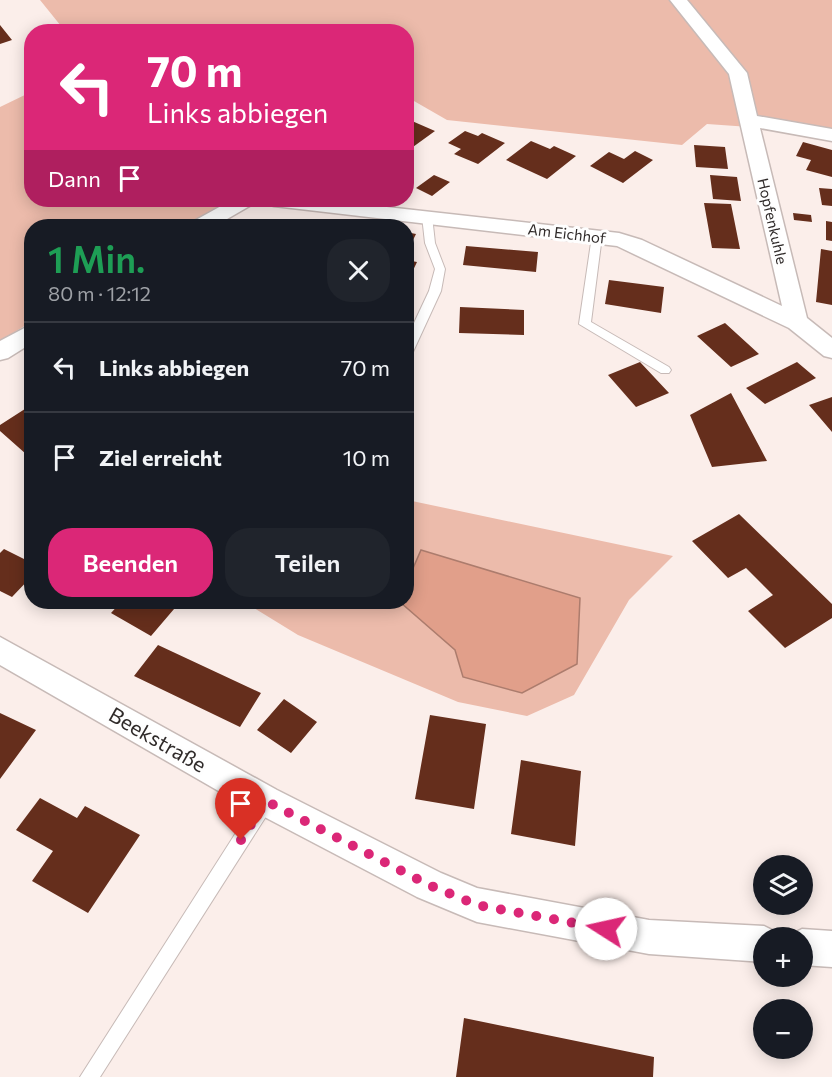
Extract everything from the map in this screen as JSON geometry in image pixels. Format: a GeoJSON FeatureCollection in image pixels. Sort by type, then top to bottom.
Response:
{"type":"FeatureCollection","features":[{"type":"Feature","properties":{"kind":"street","name":"Hopfenkuhle"},"geometry":{"type":"LineString","coordinates":[[678,0],[738,73],[797,322]]}},
{"type":"Feature","properties":{"kind":"street"},"geometry":{"type":"LineString","coordinates":[[749,120],[832,135]]}},
{"type":"Feature","properties":{"kind":"street","name":"Am Eichhof"},"geometry":{"type":"LineString","coordinates":[[341,207],[597,236],[635,245],[797,322],[832,350]]}},
{"type":"Feature","properties":{"kind":"street"},"geometry":{"type":"LineString","coordinates":[[214,219],[233,208]]}},
{"type":"Feature","properties":{"kind":"street"},"geometry":{"type":"LineString","coordinates":[[0,352],[24,338]]}},
{"type":"Feature","properties":{"kind":"street","name":"Beekstraße"},"geometry":{"type":"LineString","coordinates":[[0,650],[266,801],[429,885],[477,905],[649,937],[753,943]]}},
{"type":"Feature","properties":{"kind":"street"},"geometry":{"type":"LineString","coordinates":[[813,948],[832,949]]}},
{"type":"Feature","properties":{"kind":"lane"},"geometry":{"type":"LineString","coordinates":[[414,337],[435,291],[440,269],[428,237],[427,216]]}},
{"type":"Feature","properties":{"kind":"lane"},"geometry":{"type":"LineString","coordinates":[[597,236],[585,324],[665,369]]}},
{"type":"Feature","properties":{"kind":"lane"},"geometry":{"type":"LineString","coordinates":[[88,1077],[266,801]]}},
{"type":"Feature","properties":{"kind":"shaded area"},"geometry":{"type":"Polygon","coordinates":[[[40,0],[832,0],[832,133],[707,124],[682,145],[447,120],[414,101],[414,24],[59,24],[40,0]]]}},
{"type":"Feature","properties":{"kind":"shaded area"},"geometry":{"type":"Polygon","coordinates":[[[24,95],[24,207],[217,207],[197,219],[24,219],[24,326],[0,341],[0,107],[24,95]]]}},
{"type":"Feature","properties":{"kind":"shaded area"},"geometry":{"type":"Polygon","coordinates":[[[414,501],[673,556],[629,600],[574,695],[527,716],[458,702],[298,635],[255,609],[408,609],[455,650],[463,677],[522,693],[422,550],[414,567],[414,501]]]}},
{"type":"Feature","properties":{"kind":"shaded area"},"geometry":{"type":"Polygon","coordinates":[[[421,550],[580,598],[577,664],[522,693],[463,677],[455,650],[408,609],[414,609],[414,566],[421,550]]]}},
{"type":"Feature","properties":{"kind":"building"},"geometry":{"type":"Polygon","coordinates":[[[0,25],[12,40],[0,44],[0,25]]]}},
{"type":"Feature","properties":{"kind":"building"},"geometry":{"type":"Polygon","coordinates":[[[414,122],[435,131],[414,146],[414,122]]]}},
{"type":"Feature","properties":{"kind":"building"},"geometry":{"type":"Polygon","coordinates":[[[465,131],[478,136],[482,133],[505,143],[478,164],[454,154],[461,149],[448,143],[465,131]]]}},
{"type":"Feature","properties":{"kind":"building"},"geometry":{"type":"Polygon","coordinates":[[[531,141],[550,149],[554,146],[576,156],[547,179],[506,160],[531,141]]]}},
{"type":"Feature","properties":{"kind":"building"},"geometry":{"type":"Polygon","coordinates":[[[803,142],[832,150],[832,177],[806,170],[811,160],[796,156],[803,142]]]}},
{"type":"Feature","properties":{"kind":"building"},"geometry":{"type":"Polygon","coordinates":[[[694,145],[725,147],[728,169],[696,167],[694,145]]]}},
{"type":"Feature","properties":{"kind":"building"},"geometry":{"type":"Polygon","coordinates":[[[635,151],[653,160],[623,183],[590,166],[609,152],[624,159],[635,151]]]}},
{"type":"Feature","properties":{"kind":"building"},"geometry":{"type":"Polygon","coordinates":[[[434,175],[450,182],[432,196],[416,188],[434,175]]]}},
{"type":"Feature","properties":{"kind":"building"},"geometry":{"type":"Polygon","coordinates":[[[710,175],[737,177],[741,201],[713,199],[710,175]]]}},
{"type":"Feature","properties":{"kind":"building"},"geometry":{"type":"Polygon","coordinates":[[[819,188],[832,189],[832,206],[822,205],[819,188]]]}},
{"type":"Feature","properties":{"kind":"building"},"geometry":{"type":"Polygon","coordinates":[[[704,203],[731,204],[740,249],[712,248],[704,203]]]}},
{"type":"Feature","properties":{"kind":"building"},"geometry":{"type":"Polygon","coordinates":[[[793,213],[811,215],[812,222],[794,220],[793,213]]]}},
{"type":"Feature","properties":{"kind":"building"},"geometry":{"type":"Polygon","coordinates":[[[826,221],[832,222],[832,241],[826,240],[826,221]]]}},
{"type":"Feature","properties":{"kind":"building"},"geometry":{"type":"Polygon","coordinates":[[[466,246],[538,252],[536,272],[463,265],[466,246]]]}},
{"type":"Feature","properties":{"kind":"building"},"geometry":{"type":"Polygon","coordinates":[[[821,249],[832,251],[832,305],[816,302],[821,249]]]}},
{"type":"Feature","properties":{"kind":"building"},"geometry":{"type":"Polygon","coordinates":[[[609,280],[664,287],[661,313],[605,304],[609,280]]]}},
{"type":"Feature","properties":{"kind":"building"},"geometry":{"type":"Polygon","coordinates":[[[460,307],[524,310],[524,335],[459,333],[460,307]]]}},
{"type":"Feature","properties":{"kind":"building"},"geometry":{"type":"Polygon","coordinates":[[[725,323],[759,354],[731,367],[697,336],[725,323]]]}},
{"type":"Feature","properties":{"kind":"building"},"geometry":{"type":"Polygon","coordinates":[[[640,362],[669,393],[636,407],[608,375],[640,362]]]}},
{"type":"Feature","properties":{"kind":"building"},"geometry":{"type":"Polygon","coordinates":[[[797,362],[816,378],[765,404],[746,388],[797,362]]]}},
{"type":"Feature","properties":{"kind":"building"},"geometry":{"type":"Polygon","coordinates":[[[731,393],[767,461],[712,467],[690,415],[731,393]]]}},
{"type":"Feature","properties":{"kind":"building"},"geometry":{"type":"Polygon","coordinates":[[[832,397],[832,432],[809,405],[832,397]]]}},
{"type":"Feature","properties":{"kind":"building"},"geometry":{"type":"Polygon","coordinates":[[[24,410],[24,452],[0,431],[0,425],[24,410]]]}},
{"type":"Feature","properties":{"kind":"building"},"geometry":{"type":"Polygon","coordinates":[[[739,514],[832,604],[832,618],[785,648],[748,611],[773,595],[746,568],[728,578],[692,541],[739,514]]]}},
{"type":"Feature","properties":{"kind":"building"},"geometry":{"type":"Polygon","coordinates":[[[4,549],[24,559],[24,584],[12,597],[0,591],[0,553],[4,549]]]}},
{"type":"Feature","properties":{"kind":"building"},"geometry":{"type":"Polygon","coordinates":[[[115,609],[174,609],[151,636],[111,613],[115,609]]]}},
{"type":"Feature","properties":{"kind":"building"},"geometry":{"type":"Polygon","coordinates":[[[158,645],[261,693],[240,727],[134,676],[158,645]]]}},
{"type":"Feature","properties":{"kind":"building"},"geometry":{"type":"Polygon","coordinates":[[[284,699],[317,722],[291,753],[257,730],[284,699]]]}},
{"type":"Feature","properties":{"kind":"building"},"geometry":{"type":"Polygon","coordinates":[[[0,713],[36,730],[0,779],[0,713]]]}},
{"type":"Feature","properties":{"kind":"building"},"geometry":{"type":"Polygon","coordinates":[[[430,715],[486,724],[474,809],[415,799],[430,715]]]}},
{"type":"Feature","properties":{"kind":"building"},"geometry":{"type":"Polygon","coordinates":[[[521,760],[581,771],[575,846],[511,834],[521,760]]]}},
{"type":"Feature","properties":{"kind":"building"},"geometry":{"type":"Polygon","coordinates":[[[40,798],[77,818],[85,806],[140,835],[88,913],[32,881],[53,851],[16,830],[40,798]]]}},
{"type":"Feature","properties":{"kind":"building"},"geometry":{"type":"Polygon","coordinates":[[[464,1018],[654,1057],[653,1077],[456,1077],[464,1018]]]}},
{"type":"Feature","properties":{"kind":"route"},"geometry":{"type":"LineString","coordinates":[[241,840],[266,801],[429,885],[477,905],[606,929]]}}]}
